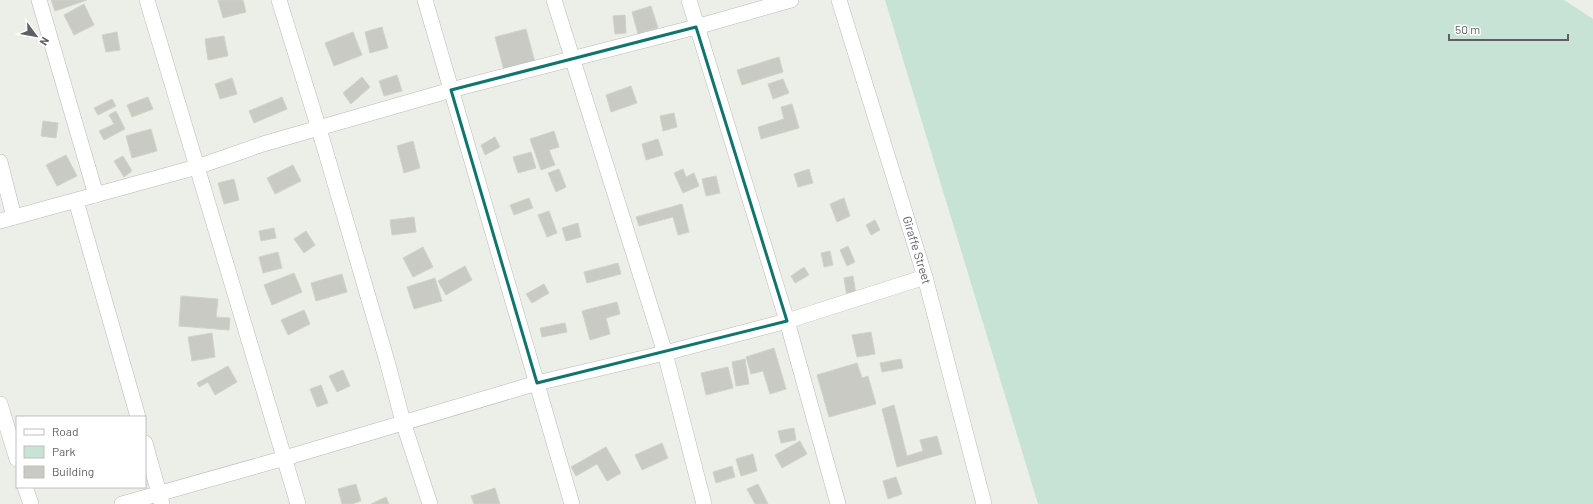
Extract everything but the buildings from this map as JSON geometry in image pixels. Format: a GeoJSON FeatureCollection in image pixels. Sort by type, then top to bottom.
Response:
{"type":"FeatureCollection","features":[{"type":"Feature","properties":{"kind":"street"},"geometry":{"type":"LineString","coordinates":[[39,0],[96,195]]}},
{"type":"Feature","properties":{"kind":"street"},"geometry":{"type":"LineString","coordinates":[[148,0],[298,504]]}},
{"type":"Feature","properties":{"kind":"street"},"geometry":{"type":"LineString","coordinates":[[279,0],[320,129],[387,361],[403,422],[430,504]]}},
{"type":"Feature","properties":{"kind":"street"},"geometry":{"type":"LineString","coordinates":[[425,0],[572,504]]}},
{"type":"Feature","properties":{"kind":"street"},"geometry":{"type":"LineString","coordinates":[[554,0],[665,353],[704,504]]}},
{"type":"Feature","properties":{"kind":"street"},"geometry":{"type":"LineString","coordinates":[[689,0],[787,321],[838,504]]}},
{"type":"Feature","properties":{"kind":"street"},"geometry":{"type":"LineString","coordinates":[[0,162],[7,219],[197,167],[263,144],[320,129],[451,90],[696,27],[791,0]]}},
{"type":"Feature","properties":{"kind":"street","name":"Giraffe Street"},"geometry":{"type":"LineString","coordinates":[[839,0],[925,277],[984,504]]}},
{"type":"Feature","properties":{"kind":"street"},"geometry":{"type":"LineString","coordinates":[[76,201],[138,416]]}},
{"type":"Feature","properties":{"kind":"street"},"geometry":{"type":"LineString","coordinates":[[122,504],[161,498],[285,458],[536,383],[665,353],[787,321],[925,277]]}},
{"type":"Feature","properties":{"kind":"street"},"geometry":{"type":"LineString","coordinates":[[0,404],[16,457]]}},
{"type":"Feature","properties":{"kind":"street"},"geometry":{"type":"LineString","coordinates":[[146,446],[161,498]]}},
{"type":"Feature","properties":{"kind":"street"},"geometry":{"type":"LineString","coordinates":[[26,488],[31,504]]}},
{"type":"Feature","properties":{"kind":"highlighted area"},"geometry":{"type":"Polygon","coordinates":[[[696,27],[787,321],[537,383],[451,90],[696,27]]]}},
{"type":"Feature","properties":{"kind":"green space"},"geometry":{"type":"Polygon","coordinates":[[[885,0],[1564,0],[1593,19],[1593,504],[1038,504],[885,0]]]}}]}
